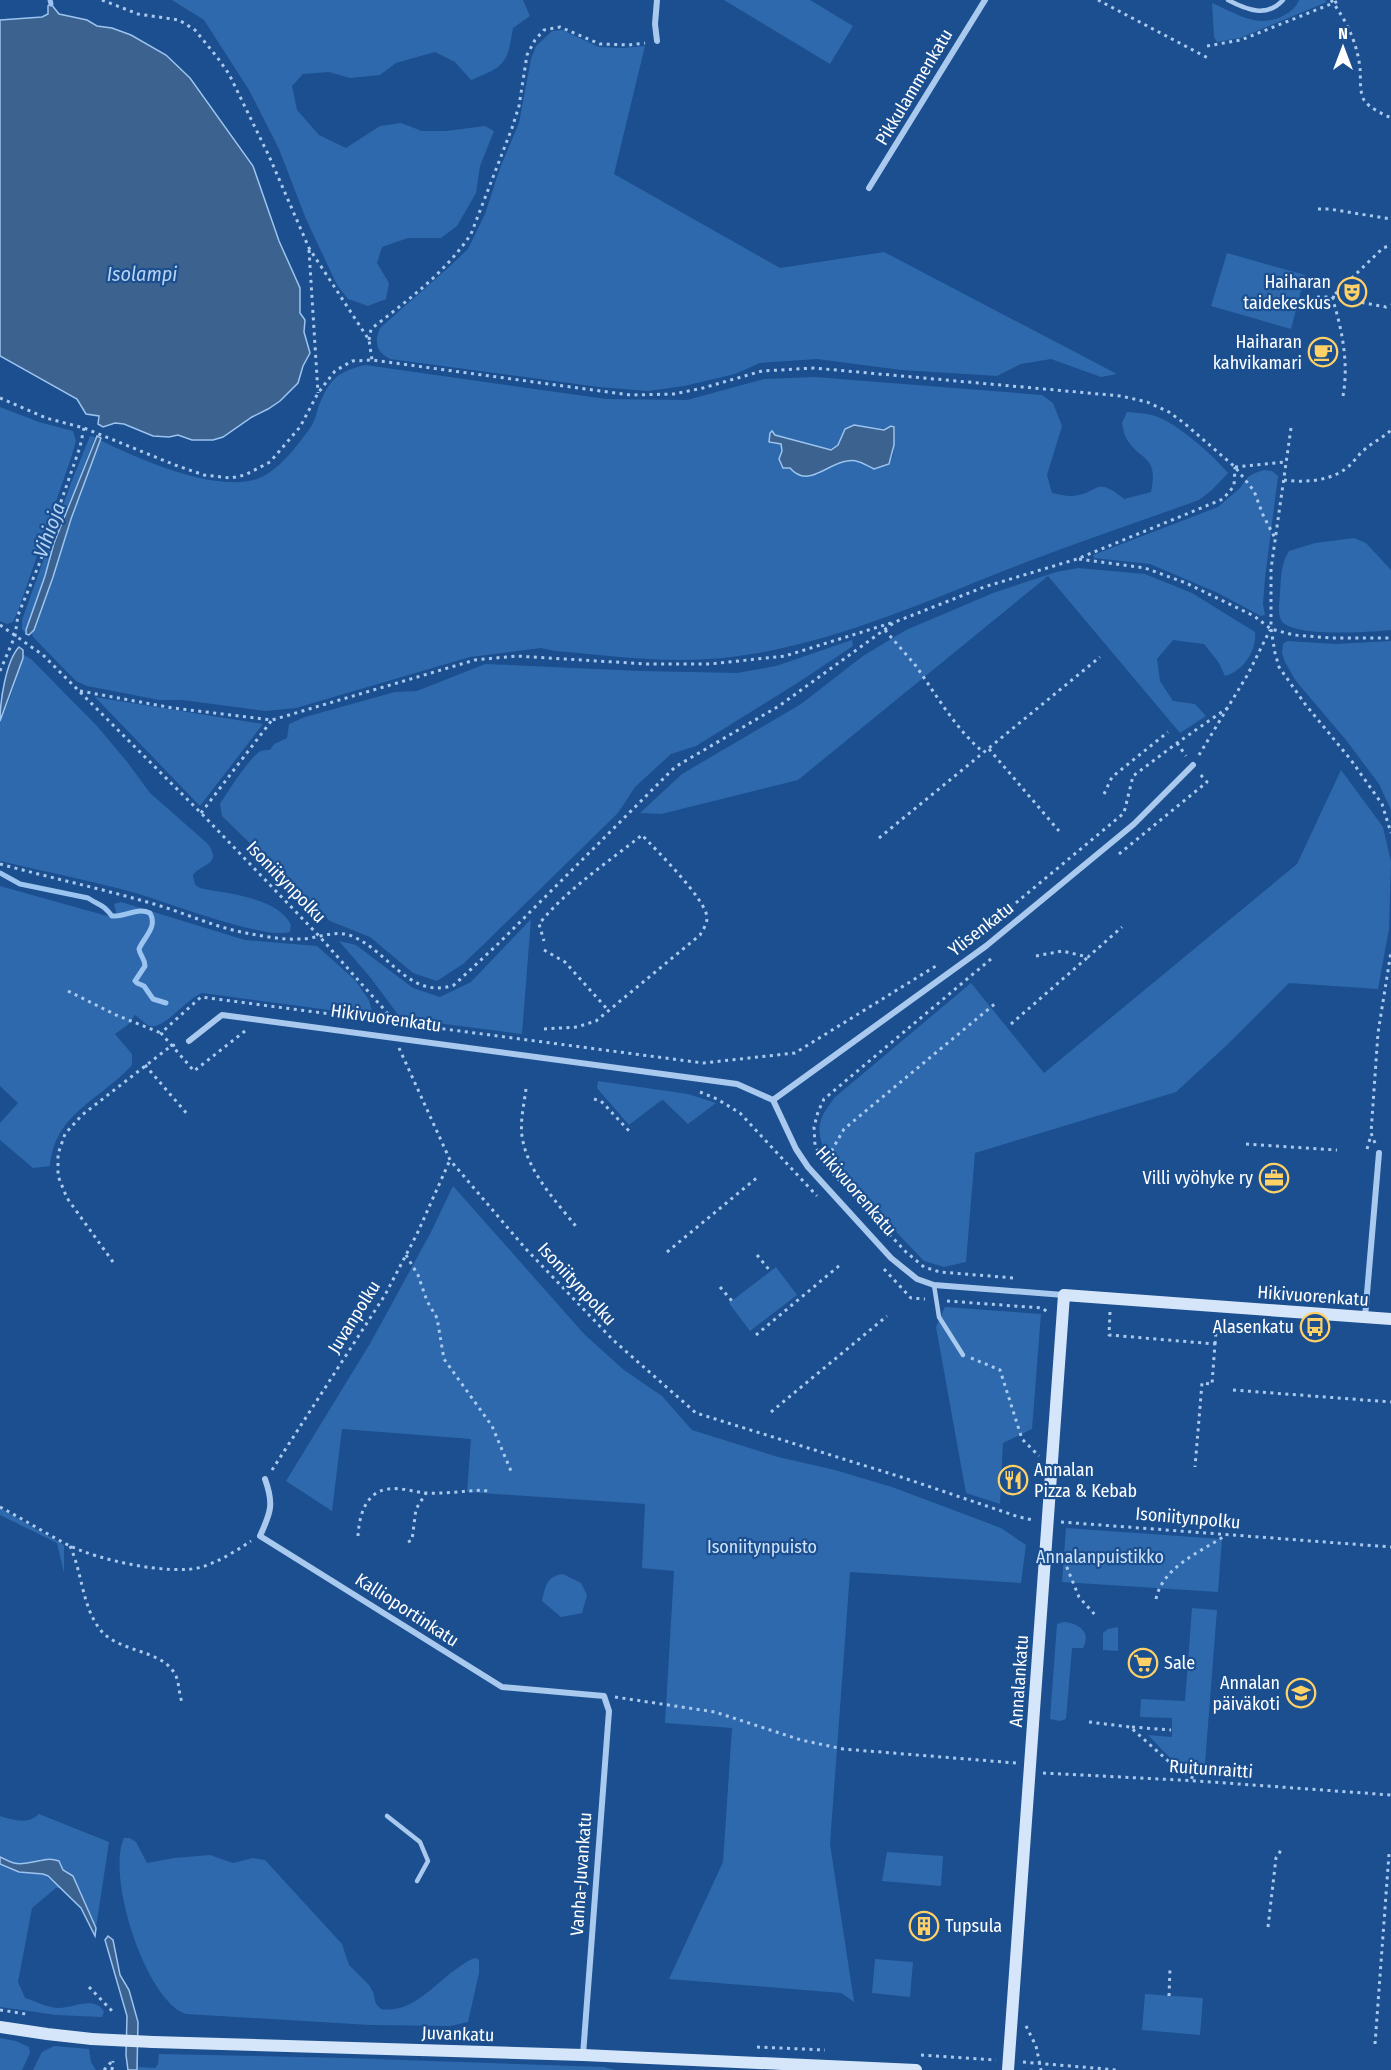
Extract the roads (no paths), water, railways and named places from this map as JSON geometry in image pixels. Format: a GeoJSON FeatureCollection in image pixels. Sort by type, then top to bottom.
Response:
{"type":"FeatureCollection","features":[{"type":"Feature","properties":{"kind":"street"},"geometry":{"type":"LineString","coordinates":[[657,0],[655,24],[657,41]]}},
{"type":"Feature","properties":{"kind":"street","name":"Pikkulammenkatu"},"geometry":{"type":"LineString","coordinates":[[870,189],[985,0]]}},
{"type":"Feature","properties":{"kind":"street","name":"Ylisenkatu"},"geometry":{"type":"LineString","coordinates":[[773,1100],[986,946],[1134,824],[1193,765]]}},
{"type":"Feature","properties":{"kind":"street","name":"Hikivuorenkatu"},"geometry":{"type":"LineString","coordinates":[[189,1041],[222,1015],[737,1084],[773,1100],[796,1149],[808,1167],[891,1258],[917,1279],[934,1285],[1391,1319]]}},
{"type":"Feature","properties":{"kind":"street"},"geometry":{"type":"LineString","coordinates":[[1365,1318],[1379,1153]]}},
{"type":"Feature","properties":{"kind":"street","name":"Annalankatu"},"geometry":{"type":"LineString","coordinates":[[1008,2070],[1064,1295]]}},
{"type":"Feature","properties":{"kind":"street","name":"Kallioportinkatu"},"geometry":{"type":"LineString","coordinates":[[266,1479],[272,1497],[271,1514],[260,1536],[502,1687],[604,1696]]}},
{"type":"Feature","properties":{"kind":"street","name":"Vanha-Juvankatu"},"geometry":{"type":"LineString","coordinates":[[583,2055],[609,1711],[604,1696]]}},
{"type":"Feature","properties":{"kind":"street","name":"Juvankatu"},"geometry":{"type":"LineString","coordinates":[[0,2027],[92,2039],[153,2042],[583,2055],[916,2070]]}},
{"type":"Feature","properties":{"kind":"lane"},"geometry":{"type":"LineString","coordinates":[[1228,0],[1250,10],[1261,12],[1270,11],[1283,0]]}},
{"type":"Feature","properties":{"kind":"lane"},"geometry":{"type":"LineString","coordinates":[[934,1285],[939,1317],[963,1355]]}},
{"type":"Feature","properties":{"kind":"lane"},"geometry":{"type":"LineString","coordinates":[[387,1816],[420,1842],[428,1861],[417,1881]]}},
{"type":"Feature","properties":{"kind":"water","name":"Isolampi"},"geometry":{"type":"Polygon","coordinates":[[[51,4],[59,14],[87,20],[97,26],[112,28],[131,35],[166,55],[190,78],[253,166],[279,241],[300,288],[300,313],[305,320],[304,332],[310,353],[298,383],[280,401],[223,437],[213,440],[192,440],[178,435],[153,436],[124,424],[115,423],[103,427],[98,424],[99,416],[86,414],[77,399],[0,356],[0,20],[42,17],[48,14],[48,6],[51,4]]]}},
{"type":"Feature","properties":{"kind":"water"},"geometry":{"type":"Polygon","coordinates":[[[854,425],[884,430],[891,426],[894,427],[894,445],[889,464],[874,469],[865,464],[847,461],[811,476],[804,476],[790,468],[783,468],[779,459],[782,451],[781,444],[769,442],[772,431],[775,435],[831,450],[838,445],[845,429],[854,425]]]}},
{"type":"Feature","properties":{"kind":"water"},"geometry":{"type":"Polygon","coordinates":[[[97,436],[101,438],[34,630],[29,635],[26,634],[54,543],[97,436]]]}},
{"type":"Feature","properties":{"kind":"water"},"geometry":{"type":"Polygon","coordinates":[[[19,647],[23,650],[23,658],[0,721],[7,671],[19,647]]]}},
{"type":"Feature","properties":{"kind":"water"},"geometry":{"type":"Polygon","coordinates":[[[0,1857],[20,1864],[47,1859],[59,1861],[63,1870],[73,1876],[96,1928],[95,1936],[81,1908],[48,1876],[19,1872],[0,1864],[0,1857]]]}},
{"type":"Feature","properties":{"kind":"water"},"geometry":{"type":"Polygon","coordinates":[[[108,1936],[113,1940],[120,1975],[129,1990],[138,2022],[137,2070],[128,2070],[127,2016],[105,1940],[108,1936]]]}},
{"type":"Feature","properties":{"kind":"waterway"},"geometry":{"type":"LineString","coordinates":[[50,0],[51,4]]}},
{"type":"Feature","properties":{"kind":"waterway"},"geometry":{"type":"LineString","coordinates":[[0,873],[20,884],[88,898],[104,907],[112,916],[140,911],[150,913],[151,927],[139,949],[145,966],[135,981],[144,986],[153,999],[166,1003]]}},
{"type":"Feature","properties":{"kind":"place","name":"Haiharan taidekeskus"},"geometry":{"type":"Point","coordinates":[1352,292]}},
{"type":"Feature","properties":{"kind":"place","name":"Haiharan kahvikamari"},"geometry":{"type":"Point","coordinates":[1323,352]}},
{"type":"Feature","properties":{"kind":"place","name":"Villi vyöhyke ry"},"geometry":{"type":"Point","coordinates":[1274,1178]}},
{"type":"Feature","properties":{"kind":"place","name":"Alasenkatu"},"geometry":{"type":"Point","coordinates":[1315,1327]}},
{"type":"Feature","properties":{"kind":"place","name":"Annalan Pizza & Kebab"},"geometry":{"type":"Point","coordinates":[1013,1480]}},
{"type":"Feature","properties":{"kind":"place","name":"Sale"},"geometry":{"type":"Point","coordinates":[1143,1663]}},
{"type":"Feature","properties":{"kind":"place","name":"Annalan päiväkoti"},"geometry":{"type":"Point","coordinates":[1301,1693]}},
{"type":"Feature","properties":{"kind":"place","name":"Tupsula"},"geometry":{"type":"Point","coordinates":[924,1926]}},
{"type":"Feature","properties":{"kind":"water label","name":"Vihioja"},"geometry":{"type":"Point","coordinates":[49,530]}},
{"type":"Feature","properties":{"kind":"park label","name":"Isoniitynpuisto"},"geometry":{"type":"Point","coordinates":[762,1547]}},
{"type":"Feature","properties":{"kind":"park label","name":"Annalanpuistikko"},"geometry":{"type":"Point","coordinates":[1100,1557]}}]}
